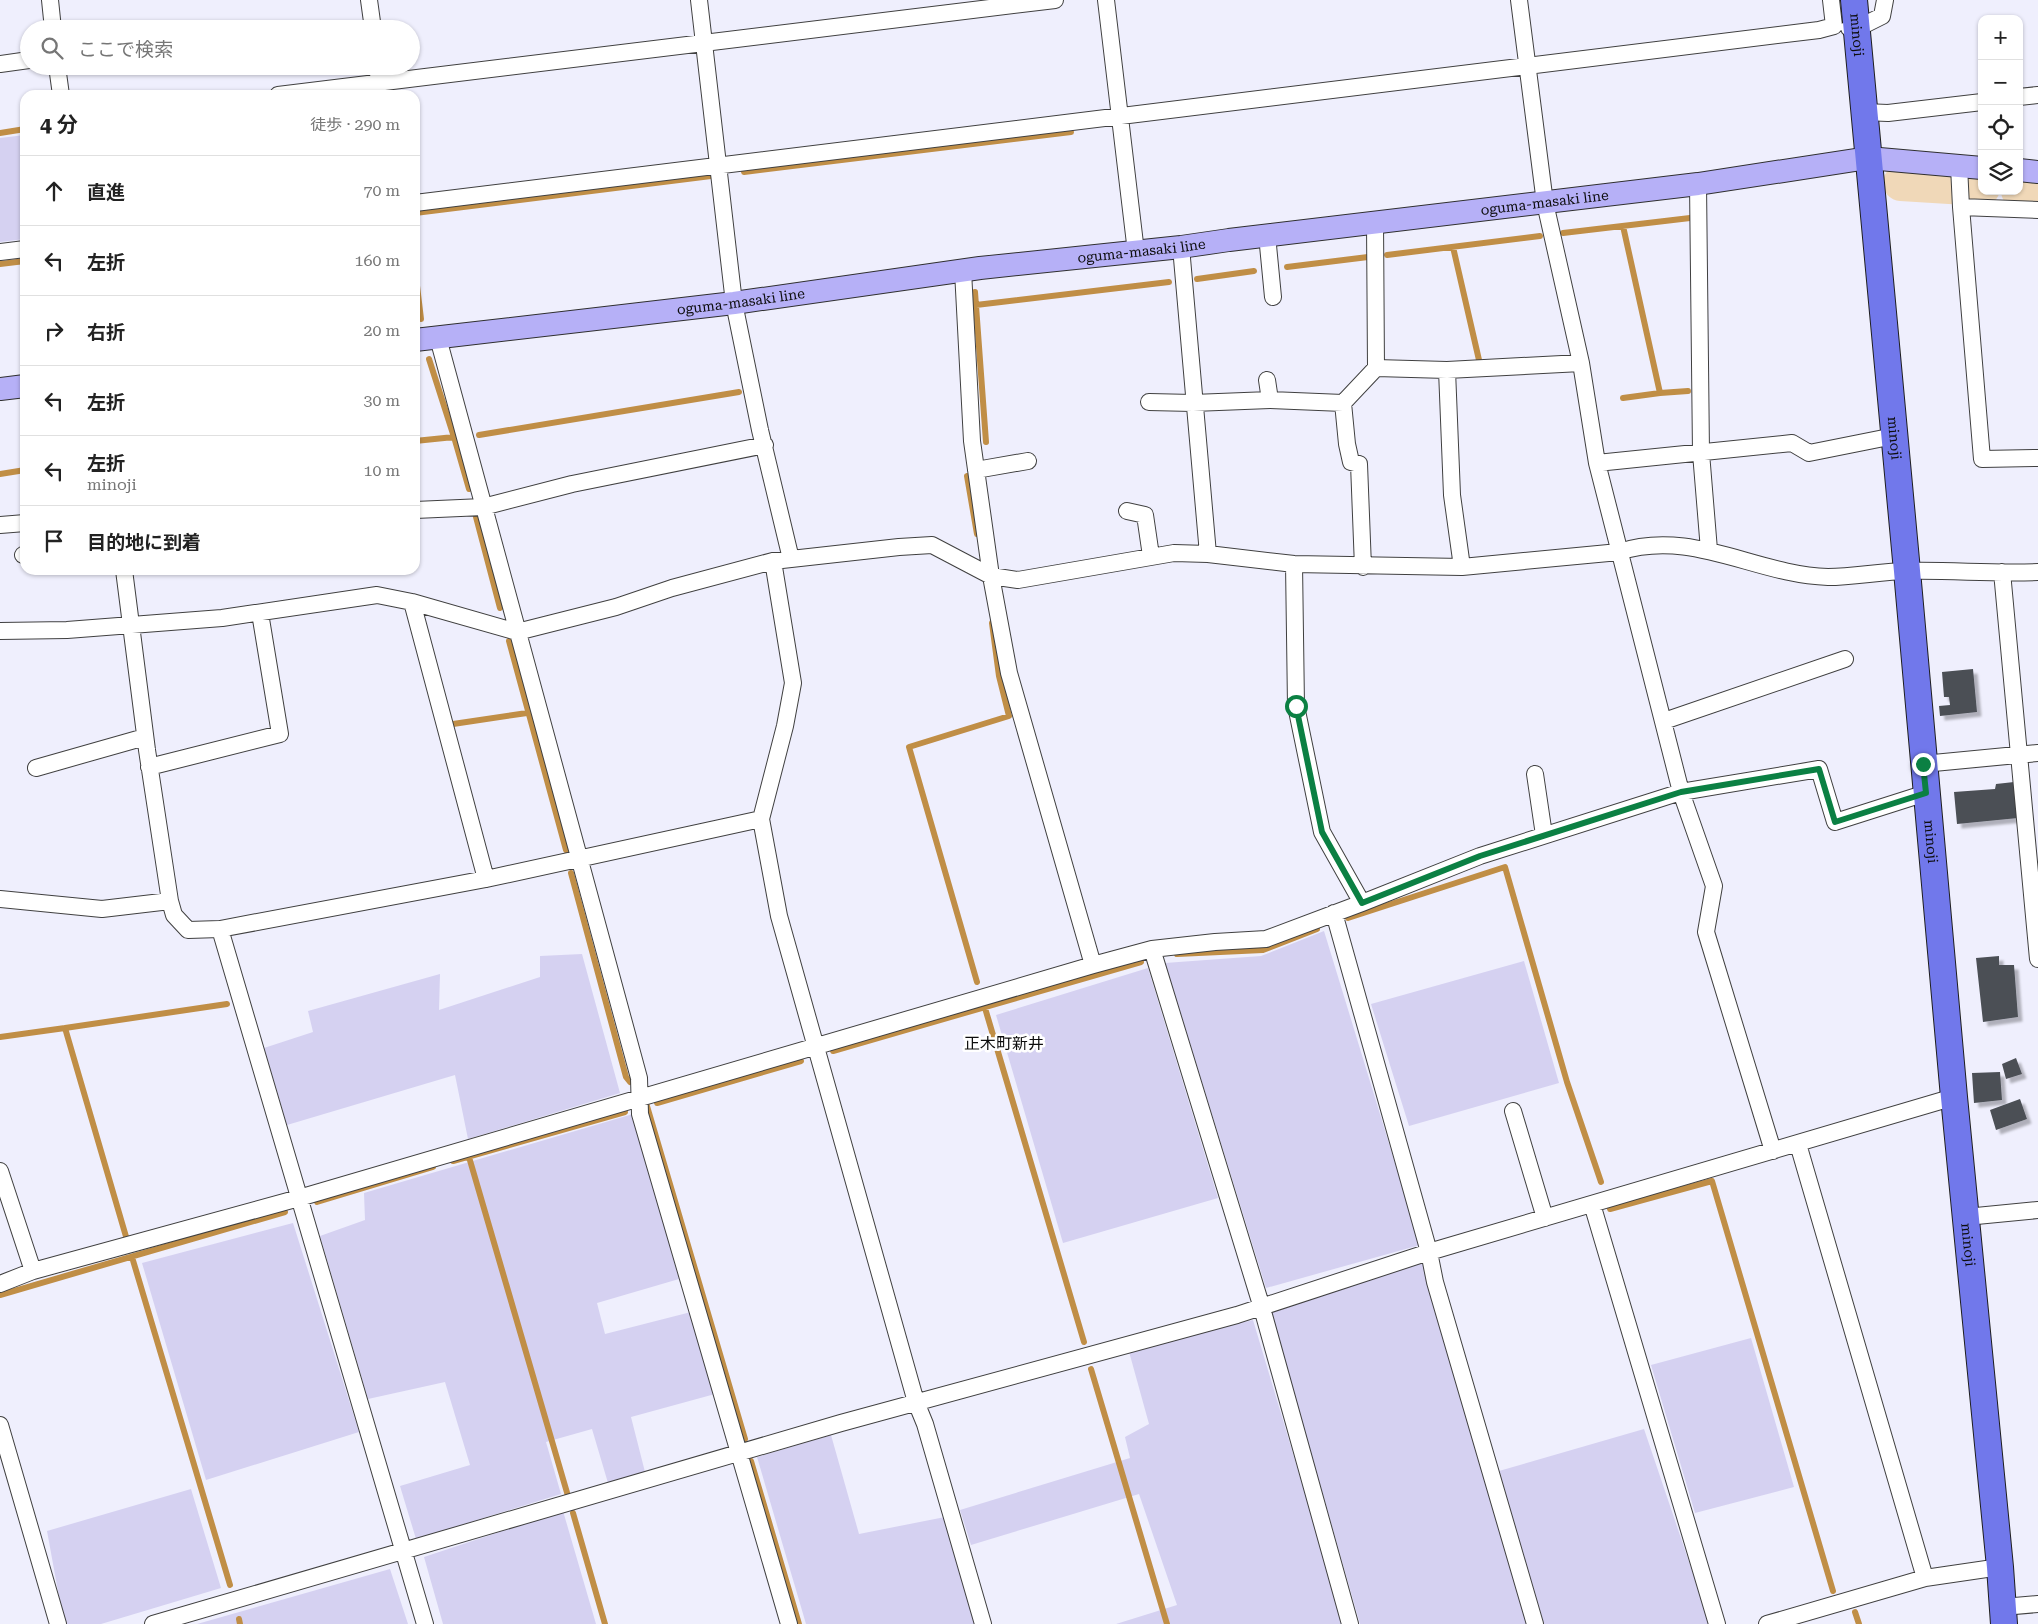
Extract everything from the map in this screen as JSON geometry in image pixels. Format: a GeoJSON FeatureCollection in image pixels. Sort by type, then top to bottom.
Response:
{"type":"FeatureCollection","features":[{"type":"Feature","properties":{"kind":"main road","name":"minoji"},"geometry":{"type":"LineString","coordinates":[[1854,0],[1845,27],[1864,112],[1954,1098],[2004,1616]]}},
{"type":"Feature","properties":{"kind":"main road","name":"oguma-masaki line"},"geometry":{"type":"LineString","coordinates":[[420,340],[734,303],[963,271],[1181,247],[1267,235],[1698,184],[1868,158],[1978,168]]}},
{"type":"Feature","properties":{"kind":"main road"},"geometry":{"type":"LineString","coordinates":[[2023,170],[2038,172]]}},
{"type":"Feature","properties":{"kind":"main road"},"geometry":{"type":"LineString","coordinates":[[0,389],[20,387]]}},
{"type":"Feature","properties":{"kind":"street"},"geometry":{"type":"LineString","coordinates":[[50,0],[52,20]]}},
{"type":"Feature","properties":{"kind":"street"},"geometry":{"type":"LineString","coordinates":[[369,0],[372,20]]}},
{"type":"Feature","properties":{"kind":"street"},"geometry":{"type":"LineString","coordinates":[[699,0],[734,303],[760,430],[791,559]]}},
{"type":"Feature","properties":{"kind":"street"},"geometry":{"type":"LineString","coordinates":[[363,90],[704,44],[1054,0]]}},
{"type":"Feature","properties":{"kind":"street"},"geometry":{"type":"LineString","coordinates":[[1106,0],[1136,252]]}},
{"type":"Feature","properties":{"kind":"street"},"geometry":{"type":"LineString","coordinates":[[1519,0],[1545,203],[1581,363],[1597,464],[1681,792],[1714,886],[1706,932],[1773,1151]]}},
{"type":"Feature","properties":{"kind":"street"},"geometry":{"type":"LineString","coordinates":[[1831,0],[1845,27]]}},
{"type":"Feature","properties":{"kind":"street"},"geometry":{"type":"LineString","coordinates":[[420,202],[1845,27],[1882,16],[1885,0]]}},
{"type":"Feature","properties":{"kind":"street"},"geometry":{"type":"LineString","coordinates":[[0,64],[20,61]]}},
{"type":"Feature","properties":{"kind":"street"},"geometry":{"type":"LineString","coordinates":[[58,75],[60,90]]}},
{"type":"Feature","properties":{"kind":"street"},"geometry":{"type":"LineString","coordinates":[[378,75],[380,89]]}},
{"type":"Feature","properties":{"kind":"street"},"geometry":{"type":"LineString","coordinates":[[2023,97],[2038,95]]}},
{"type":"Feature","properties":{"kind":"street"},"geometry":{"type":"LineString","coordinates":[[1864,112],[1888,112],[1978,102]]}},
{"type":"Feature","properties":{"kind":"street"},"geometry":{"type":"LineString","coordinates":[[1959,166],[1982,459],[2038,458]]}},
{"type":"Feature","properties":{"kind":"street"},"geometry":{"type":"LineString","coordinates":[[1698,184],[1701,453],[1709,550]]}},
{"type":"Feature","properties":{"kind":"street"},"geometry":{"type":"LineString","coordinates":[[1961,202],[2038,210]]}},
{"type":"Feature","properties":{"kind":"street"},"geometry":{"type":"LineString","coordinates":[[1363,567],[1359,464],[1351,462],[1347,444],[1343,403],[1376,368],[1375,222]]}},
{"type":"Feature","properties":{"kind":"street"},"geometry":{"type":"LineString","coordinates":[[1267,235],[1273,297]]}},
{"type":"Feature","properties":{"kind":"street"},"geometry":{"type":"LineString","coordinates":[[1181,247],[1193,403],[1208,554]]}},
{"type":"Feature","properties":{"kind":"street"},"geometry":{"type":"LineString","coordinates":[[0,252],[20,250]]}},
{"type":"Feature","properties":{"kind":"street"},"geometry":{"type":"LineString","coordinates":[[963,271],[972,441],[991,576],[1009,674],[1093,965]]}},
{"type":"Feature","properties":{"kind":"street"},"geometry":{"type":"LineString","coordinates":[[438,338],[639,1078],[640,1114],[789,1624]]}},
{"type":"Feature","properties":{"kind":"street"},"geometry":{"type":"LineString","coordinates":[[1376,368],[1447,370],[1581,363]]}},
{"type":"Feature","properties":{"kind":"street"},"geometry":{"type":"LineString","coordinates":[[1447,370],[1452,496],[1462,567]]}},
{"type":"Feature","properties":{"kind":"street"},"geometry":{"type":"LineString","coordinates":[[1268,380],[1270,400]]}},
{"type":"Feature","properties":{"kind":"street"},"geometry":{"type":"LineString","coordinates":[[1149,402],[1193,403],[1270,400],[1343,403]]}},
{"type":"Feature","properties":{"kind":"street"},"geometry":{"type":"LineString","coordinates":[[1597,464],[1792,443],[1809,453],[1894,436]]}},
{"type":"Feature","properties":{"kind":"street"},"geometry":{"type":"LineString","coordinates":[[420,510],[483,507],[572,484],[765,446]]}},
{"type":"Feature","properties":{"kind":"street"},"geometry":{"type":"LineString","coordinates":[[976,470],[1028,461]]}},
{"type":"Feature","properties":{"kind":"street"},"geometry":{"type":"LineString","coordinates":[[1127,511],[1145,514],[1150,556]]}},
{"type":"Feature","properties":{"kind":"street"},"geometry":{"type":"LineString","coordinates":[[0,525],[20,523]]}},
{"type":"Feature","properties":{"kind":"street"},"geometry":{"type":"LineString","coordinates":[[0,631],[67,630],[222,618],[378,595],[412,602],[517,632],[616,607],[672,588],[773,561],[932,545],[991,576],[1018,580],[1174,553],[1208,554],[1294,564],[1363,567],[1462,567],[1620,552],[1638,546],[1681,545],[1709,550],[1774,570],[1828,576],[1907,571],[2038,572]]}},
{"type":"Feature","properties":{"kind":"street"},"geometry":{"type":"LineString","coordinates":[[773,561],[793,683],[785,726],[761,819],[779,916],[916,1402],[925,1424],[983,1624]]}},
{"type":"Feature","properties":{"kind":"street"},"geometry":{"type":"LineString","coordinates":[[1294,564],[1296,706],[1322,832],[1362,903]]}},
{"type":"Feature","properties":{"kind":"street"},"geometry":{"type":"LineString","coordinates":[[2002,572],[2035,894],[2038,959]]}},
{"type":"Feature","properties":{"kind":"street"},"geometry":{"type":"LineString","coordinates":[[125,575],[149,767],[170,902],[174,915],[188,930],[220,929],[486,879],[761,819]]}},
{"type":"Feature","properties":{"kind":"street"},"geometry":{"type":"LineString","coordinates":[[412,602],[486,879]]}},
{"type":"Feature","properties":{"kind":"street"},"geometry":{"type":"LineString","coordinates":[[149,767],[280,734],[260,613]]}},
{"type":"Feature","properties":{"kind":"street"},"geometry":{"type":"LineString","coordinates":[[1664,721],[1846,659]]}},
{"type":"Feature","properties":{"kind":"street"},"geometry":{"type":"LineString","coordinates":[[36,768],[145,737]]}},
{"type":"Feature","properties":{"kind":"street"},"geometry":{"type":"LineString","coordinates":[[1923,764],[2038,753]]}},
{"type":"Feature","properties":{"kind":"street"},"geometry":{"type":"LineString","coordinates":[[0,1284],[33,1271],[299,1198],[1093,965],[1152,950],[1215,942],[1266,939],[1480,856],[1681,792],[1819,769],[1835,822],[1926,793]]}},
{"type":"Feature","properties":{"kind":"street"},"geometry":{"type":"LineString","coordinates":[[1536,774],[1544,835]]}},
{"type":"Feature","properties":{"kind":"street"},"geometry":{"type":"LineString","coordinates":[[0,898],[102,909],[170,902]]}},
{"type":"Feature","properties":{"kind":"street"},"geometry":{"type":"LineString","coordinates":[[1334,913],[1429,1252],[1435,1282],[1535,1624]]}},
{"type":"Feature","properties":{"kind":"street"},"geometry":{"type":"LineString","coordinates":[[220,929],[425,1624]]}},
{"type":"Feature","properties":{"kind":"street"},"geometry":{"type":"LineString","coordinates":[[1152,950],[1262,1308],[1350,1624]]}},
{"type":"Feature","properties":{"kind":"street"},"geometry":{"type":"LineString","coordinates":[[153,1624],[916,1402],[1262,1308],[1429,1252],[1954,1098]]}},
{"type":"Feature","properties":{"kind":"street"},"geometry":{"type":"LineString","coordinates":[[1512,1111],[1545,1218]]}},
{"type":"Feature","properties":{"kind":"street"},"geometry":{"type":"LineString","coordinates":[[1798,1144],[1925,1578]]}},
{"type":"Feature","properties":{"kind":"street"},"geometry":{"type":"LineString","coordinates":[[0,1171],[33,1271]]}},
{"type":"Feature","properties":{"kind":"street"},"geometry":{"type":"LineString","coordinates":[[1592,1204],[1717,1624]]}},
{"type":"Feature","properties":{"kind":"street"},"geometry":{"type":"LineString","coordinates":[[1966,1217],[2038,1210]]}},
{"type":"Feature","properties":{"kind":"street"},"geometry":{"type":"LineString","coordinates":[[0,1425],[58,1624]]}},
{"type":"Feature","properties":{"kind":"street"},"geometry":{"type":"LineString","coordinates":[[1767,1624],[1925,1578],[2000,1566]]}},
{"type":"Feature","properties":{"kind":"street"},"geometry":{"type":"LineString","coordinates":[[2004,1616],[2038,1604]]}},
{"type":"Feature","properties":{"kind":"shaded area"},"geometry":{"type":"Polygon","coordinates":[[[20,136],[20,240],[0,242],[0,138],[20,136]]]}},
{"type":"Feature","properties":{"kind":"shaded area"},"geometry":{"type":"Polygon","coordinates":[[[1324,931],[1420,1245],[1266,1288],[1165,963],[1261,956],[1324,931]]]}},
{"type":"Feature","properties":{"kind":"shaded area"},"geometry":{"type":"Polygon","coordinates":[[[582,954],[620,1093],[468,1139],[455,1075],[287,1125],[264,1048],[313,1032],[308,1011],[440,974],[439,1010],[540,977],[540,956],[582,954]]]}},
{"type":"Feature","properties":{"kind":"shaded area"},"geometry":{"type":"Polygon","coordinates":[[[1524,961],[1559,1083],[1409,1126],[1371,1004],[1524,961]]]}},
{"type":"Feature","properties":{"kind":"shaded area"},"geometry":{"type":"Polygon","coordinates":[[[1148,968],[1218,1198],[1063,1243],[996,1015],[1148,968]]]}},
{"type":"Feature","properties":{"kind":"shaded area"},"geometry":{"type":"Polygon","coordinates":[[[633,1114],[679,1279],[597,1303],[605,1334],[691,1312],[715,1394],[631,1417],[645,1472],[608,1483],[592,1429],[546,1442],[561,1494],[416,1539],[400,1486],[470,1465],[445,1382],[368,1399],[320,1236],[365,1220],[364,1193],[633,1114]]]}},
{"type":"Feature","properties":{"kind":"shaded area"},"geometry":{"type":"Polygon","coordinates":[[[293,1223],[359,1432],[206,1480],[142,1263],[293,1223]]]}},
{"type":"Feature","properties":{"kind":"shaded area"},"geometry":{"type":"Polygon","coordinates":[[[1422,1262],[1530,1624],[1360,1624],[1271,1313],[1422,1262]]]}},
{"type":"Feature","properties":{"kind":"shaded area"},"geometry":{"type":"Polygon","coordinates":[[[1253,1320],[1344,1624],[1116,1624],[1177,1605],[1139,1494],[971,1545],[960,1510],[1130,1458],[1125,1437],[1149,1424],[1128,1348],[1253,1320]]]}},
{"type":"Feature","properties":{"kind":"shaded area"},"geometry":{"type":"Polygon","coordinates":[[[1751,1338],[1794,1487],[1695,1513],[1651,1365],[1751,1338]]]}},
{"type":"Feature","properties":{"kind":"shaded area"},"geometry":{"type":"Polygon","coordinates":[[[1644,1429],[1710,1624],[1544,1624],[1499,1471],[1644,1429]]]}},
{"type":"Feature","properties":{"kind":"shaded area"},"geometry":{"type":"Polygon","coordinates":[[[831,1435],[859,1534],[945,1517],[977,1624],[806,1624],[757,1457],[831,1435]]]}},
{"type":"Feature","properties":{"kind":"shaded area"},"geometry":{"type":"Polygon","coordinates":[[[191,1489],[221,1588],[101,1624],[64,1624],[47,1531],[191,1489]]]}},
{"type":"Feature","properties":{"kind":"shaded area"},"geometry":{"type":"Polygon","coordinates":[[[563,1511],[596,1624],[443,1624],[424,1557],[563,1511]]]}},
{"type":"Feature","properties":{"kind":"shaded area"},"geometry":{"type":"Polygon","coordinates":[[[390,1569],[408,1624],[197,1624],[390,1569]]]}},
{"type":"Feature","properties":{"kind":"building"},"geometry":{"type":"Polygon","coordinates":[[[1973,669],[1977,712],[1940,716],[1939,706],[1950,705],[1949,697],[1944,697],[1942,672],[1973,669]]]}},
{"type":"Feature","properties":{"kind":"building"},"geometry":{"type":"Polygon","coordinates":[[[2014,782],[2018,818],[1957,824],[1954,792],[1995,789],[1996,784],[2014,782]]]}},
{"type":"Feature","properties":{"kind":"building"},"geometry":{"type":"Polygon","coordinates":[[[1999,956],[1999,965],[2014,965],[2018,1017],[1983,1022],[1976,958],[1999,956]]]}},
{"type":"Feature","properties":{"kind":"building"},"geometry":{"type":"Polygon","coordinates":[[[2016,1058],[2022,1074],[2006,1079],[2002,1064],[2016,1058]]]}},
{"type":"Feature","properties":{"kind":"building"},"geometry":{"type":"Polygon","coordinates":[[[2000,1072],[2002,1100],[1974,1103],[1972,1073],[2000,1072]]]}},
{"type":"Feature","properties":{"kind":"building"},"geometry":{"type":"Polygon","coordinates":[[[2020,1099],[2027,1119],[1996,1130],[1990,1110],[2020,1099]]]}},
{"type":"Feature","properties":{"kind":"waterway"},"geometry":{"type":"LineString","coordinates":[[0,133],[20,130]]}},
{"type":"Feature","properties":{"kind":"waterway"},"geometry":{"type":"LineString","coordinates":[[744,172],[1071,132]]}},
{"type":"Feature","properties":{"kind":"waterway"},"geometry":{"type":"LineString","coordinates":[[420,212],[711,176]]}},
{"type":"Feature","properties":{"kind":"waterway"},"geometry":{"type":"LineString","coordinates":[[1901,183],[1978,188]]}},
{"type":"Feature","properties":{"kind":"waterway"},"geometry":{"type":"LineString","coordinates":[[2023,191],[2038,192]]}},
{"type":"Feature","properties":{"kind":"waterway"},"geometry":{"type":"LineString","coordinates":[[1563,233],[1690,218]]}},
{"type":"Feature","properties":{"kind":"waterway"},"geometry":{"type":"LineString","coordinates":[[1623,226],[1660,393],[1623,398]]}},
{"type":"Feature","properties":{"kind":"waterway"},"geometry":{"type":"LineString","coordinates":[[1387,255],[1540,236]]}},
{"type":"Feature","properties":{"kind":"waterway"},"geometry":{"type":"LineString","coordinates":[[1453,247],[1479,360]]}},
{"type":"Feature","properties":{"kind":"waterway"},"geometry":{"type":"LineString","coordinates":[[1287,267],[1368,257]]}},
{"type":"Feature","properties":{"kind":"waterway"},"geometry":{"type":"LineString","coordinates":[[0,264],[20,262]]}},
{"type":"Feature","properties":{"kind":"waterway"},"geometry":{"type":"LineString","coordinates":[[1197,279],[1254,271]]}},
{"type":"Feature","properties":{"kind":"waterway"},"geometry":{"type":"LineString","coordinates":[[976,305],[1169,282]]}},
{"type":"Feature","properties":{"kind":"waterway"},"geometry":{"type":"LineString","coordinates":[[975,292],[986,442]]}},
{"type":"Feature","properties":{"kind":"waterway"},"geometry":{"type":"LineString","coordinates":[[420,311],[421,319]]}},
{"type":"Feature","properties":{"kind":"waterway"},"geometry":{"type":"LineString","coordinates":[[429,359],[469,489]]}},
{"type":"Feature","properties":{"kind":"waterway"},"geometry":{"type":"LineString","coordinates":[[1660,393],[1688,391]]}},
{"type":"Feature","properties":{"kind":"waterway"},"geometry":{"type":"LineString","coordinates":[[479,435],[739,392]]}},
{"type":"Feature","properties":{"kind":"waterway"},"geometry":{"type":"LineString","coordinates":[[420,440],[454,437]]}},
{"type":"Feature","properties":{"kind":"waterway"},"geometry":{"type":"LineString","coordinates":[[0,474],[20,471]]}},
{"type":"Feature","properties":{"kind":"waterway"},"geometry":{"type":"LineString","coordinates":[[967,476],[977,534]]}},
{"type":"Feature","properties":{"kind":"waterway"},"geometry":{"type":"LineString","coordinates":[[476,517],[500,608]]}},
{"type":"Feature","properties":{"kind":"waterway"},"geometry":{"type":"LineString","coordinates":[[977,982],[909,747],[1009,716],[999,676],[992,623]]}},
{"type":"Feature","properties":{"kind":"waterway"},"geometry":{"type":"LineString","coordinates":[[509,641],[566,850]]}},
{"type":"Feature","properties":{"kind":"waterway"},"geometry":{"type":"LineString","coordinates":[[453,724],[527,713]]}},
{"type":"Feature","properties":{"kind":"waterway"},"geometry":{"type":"LineString","coordinates":[[1348,918],[1505,867],[1567,1082],[1601,1182]]}},
{"type":"Feature","properties":{"kind":"waterway"},"geometry":{"type":"LineString","coordinates":[[571,873],[626,1077],[630,1082]]}},
{"type":"Feature","properties":{"kind":"waterway"},"geometry":{"type":"LineString","coordinates":[[1177,954],[1263,950],[1317,929]]}},
{"type":"Feature","properties":{"kind":"waterway"},"geometry":{"type":"LineString","coordinates":[[833,1051],[1141,962]]}},
{"type":"Feature","properties":{"kind":"waterway"},"geometry":{"type":"LineString","coordinates":[[65,1028],[227,1004]]}},
{"type":"Feature","properties":{"kind":"waterway"},"geometry":{"type":"LineString","coordinates":[[985,1008],[1084,1342]]}},
{"type":"Feature","properties":{"kind":"waterway"},"geometry":{"type":"LineString","coordinates":[[0,1037],[65,1028],[127,1240]]}},
{"type":"Feature","properties":{"kind":"waterway"},"geometry":{"type":"LineString","coordinates":[[657,1103],[801,1061]]}},
{"type":"Feature","properties":{"kind":"waterway"},"geometry":{"type":"LineString","coordinates":[[647,1106],[745,1439]]}},
{"type":"Feature","properties":{"kind":"waterway"},"geometry":{"type":"LineString","coordinates":[[453,1161],[625,1112]]}},
{"type":"Feature","properties":{"kind":"waterway"},"geometry":{"type":"LineString","coordinates":[[469,1157],[568,1496]]}},
{"type":"Feature","properties":{"kind":"waterway"},"geometry":{"type":"LineString","coordinates":[[317,1202],[433,1167]]}},
{"type":"Feature","properties":{"kind":"waterway"},"geometry":{"type":"LineString","coordinates":[[1610,1209],[1712,1181],[1833,1591]]}},
{"type":"Feature","properties":{"kind":"waterway"},"geometry":{"type":"LineString","coordinates":[[0,1295],[285,1212]]}},
{"type":"Feature","properties":{"kind":"waterway"},"geometry":{"type":"LineString","coordinates":[[132,1257],[230,1585]]}},
{"type":"Feature","properties":{"kind":"waterway"},"geometry":{"type":"LineString","coordinates":[[1091,1369],[1167,1624]]}},
{"type":"Feature","properties":{"kind":"waterway"},"geometry":{"type":"LineString","coordinates":[[751,1461],[799,1624]]}},
{"type":"Feature","properties":{"kind":"waterway"},"geometry":{"type":"LineString","coordinates":[[573,1513],[605,1624]]}},
{"type":"Feature","properties":{"kind":"waterway"},"geometry":{"type":"LineString","coordinates":[[1855,1612],[1859,1624]]}},
{"type":"Feature","properties":{"kind":"waterway"},"geometry":{"type":"LineString","coordinates":[[239,1619],[240,1624]]}},
{"type":"Feature","properties":{"kind":"district","name":"正木町新井"},"geometry":{"type":"Point","coordinates":[1004,1043]}},
{"type":"Feature","properties":{"kind":"route"},"geometry":{"type":"LineString","coordinates":[[1296,706],[1322,832],[1362,903],[1480,856],[1681,792],[1819,769],[1835,822],[1926,793],[1923,764]]}}]}
